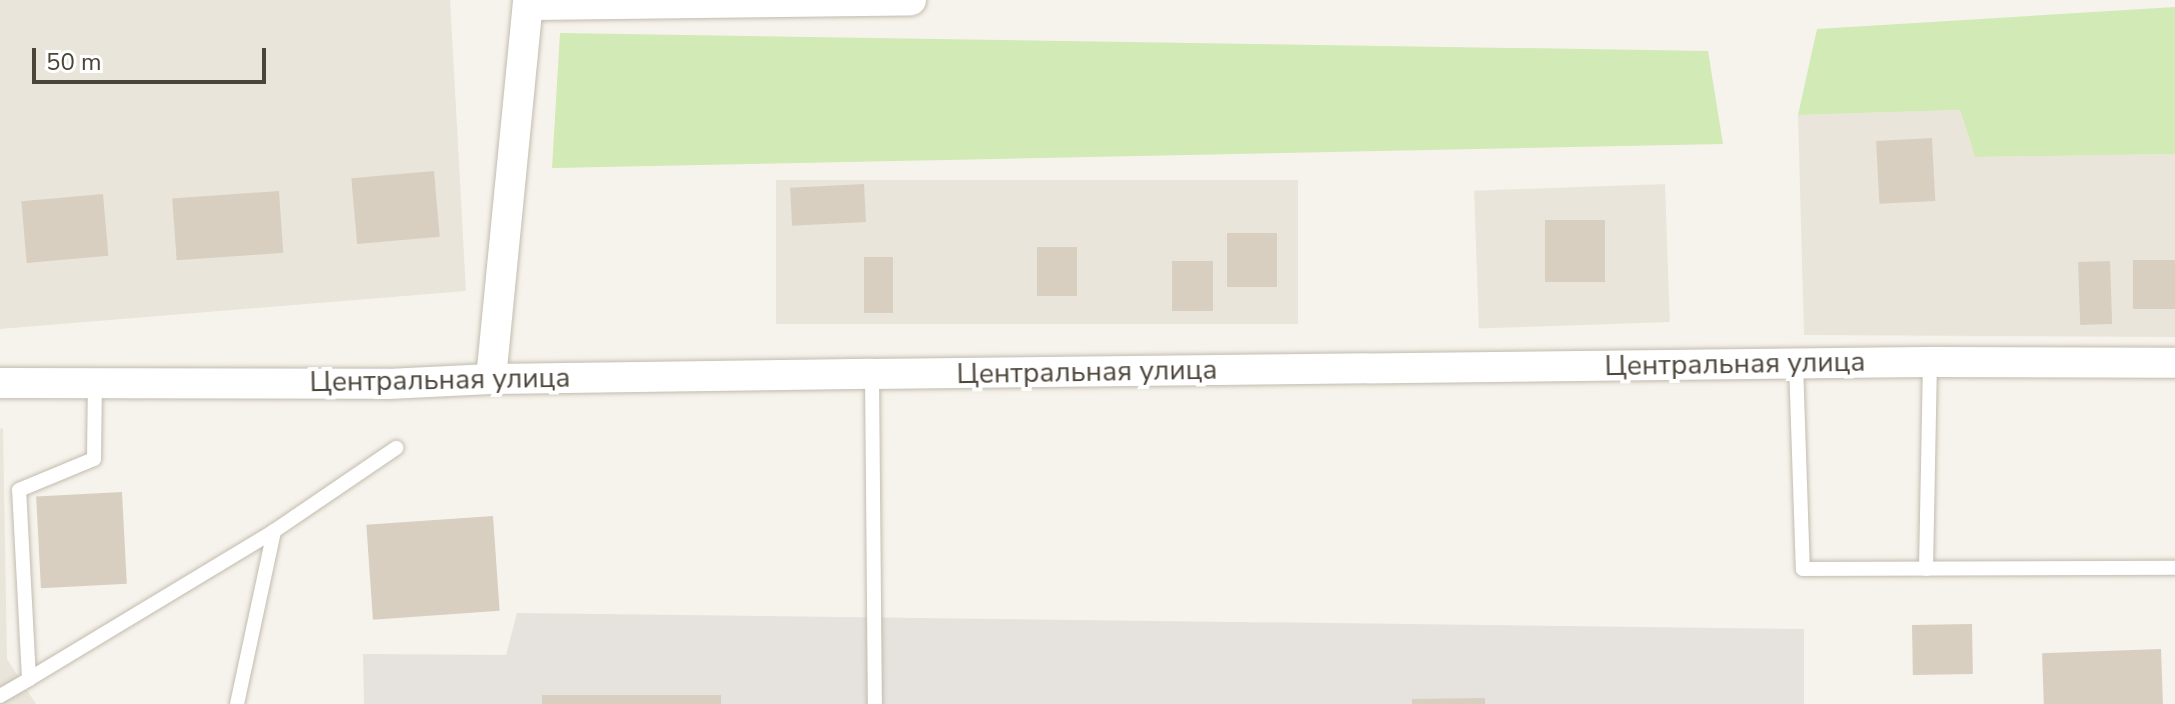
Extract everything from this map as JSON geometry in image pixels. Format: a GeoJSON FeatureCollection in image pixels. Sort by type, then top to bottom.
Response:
{"type":"FeatureCollection","features":[{"type":"Feature","properties":{"kind":"street"},"geometry":{"type":"LineString","coordinates":[[491,379],[528,2],[911,0]]}},
{"type":"Feature","properties":{"kind":"street","name":"Центральная улица"},"geometry":{"type":"LineString","coordinates":[[0,383],[388,384],[491,379],[1796,363],[2175,363]]}},
{"type":"Feature","properties":{"kind":"lane"},"geometry":{"type":"LineString","coordinates":[[1926,569],[1930,362]]}},
{"type":"Feature","properties":{"kind":"lane"},"geometry":{"type":"LineString","coordinates":[[1796,363],[1803,569],[2175,568]]}},
{"type":"Feature","properties":{"kind":"lane"},"geometry":{"type":"LineString","coordinates":[[872,374],[875,704]]}},
{"type":"Feature","properties":{"kind":"lane"},"geometry":{"type":"LineString","coordinates":[[29,679],[19,490],[94,459],[95,381]]}},
{"type":"Feature","properties":{"kind":"lane"},"geometry":{"type":"LineString","coordinates":[[0,696],[274,531],[396,448]]}},
{"type":"Feature","properties":{"kind":"lane"},"geometry":{"type":"LineString","coordinates":[[237,704],[274,531]]}},
{"type":"Feature","properties":{"kind":"shaded area"},"geometry":{"type":"Polygon","coordinates":[[[0,0],[450,0],[466,291],[0,329],[0,0]]]}},
{"type":"Feature","properties":{"kind":"shaded area"},"geometry":{"type":"Polygon","coordinates":[[[1960,110],[1975,157],[2175,154],[2175,337],[1804,335],[1798,115],[1960,110]]]}},
{"type":"Feature","properties":{"kind":"shaded area"},"geometry":{"type":"Polygon","coordinates":[[[776,180],[1298,180],[1298,324],[776,324],[776,180]]]}},
{"type":"Feature","properties":{"kind":"shaded area"},"geometry":{"type":"Polygon","coordinates":[[[1665,184],[1670,322],[1479,329],[1474,191],[1665,184]]]}},
{"type":"Feature","properties":{"kind":"shaded area"},"geometry":{"type":"Polygon","coordinates":[[[3,428],[7,659],[36,704],[0,704],[0,429],[3,428]]]}},
{"type":"Feature","properties":{"kind":"shaded area"},"geometry":{"type":"Polygon","coordinates":[[[517,613],[1804,629],[1804,704],[364,704],[363,654],[506,655],[517,613]]]}},
{"type":"Feature","properties":{"kind":"green space"},"geometry":{"type":"Polygon","coordinates":[[[2175,7],[2175,154],[1975,157],[1960,110],[1798,115],[1817,29],[2175,7]]]}},
{"type":"Feature","properties":{"kind":"green space"},"geometry":{"type":"Polygon","coordinates":[[[560,33],[1708,51],[1723,144],[552,168],[560,33]]]}},
{"type":"Feature","properties":{"kind":"building"},"geometry":{"type":"Polygon","coordinates":[[[1932,138],[1935,201],[1879,204],[1876,141],[1932,138]]]}},
{"type":"Feature","properties":{"kind":"building"},"geometry":{"type":"Polygon","coordinates":[[[434,171],[440,237],[357,244],[351,178],[434,171]]]}},
{"type":"Feature","properties":{"kind":"building"},"geometry":{"type":"Polygon","coordinates":[[[864,184],[866,222],[792,226],[790,188],[864,184]]]}},
{"type":"Feature","properties":{"kind":"building"},"geometry":{"type":"Polygon","coordinates":[[[279,191],[283,253],[177,260],[172,198],[279,191]]]}},
{"type":"Feature","properties":{"kind":"building"},"geometry":{"type":"Polygon","coordinates":[[[103,194],[108,256],[27,263],[21,201],[103,194]]]}},
{"type":"Feature","properties":{"kind":"building"},"geometry":{"type":"Polygon","coordinates":[[[1545,220],[1605,220],[1605,282],[1545,282],[1545,220]]]}},
{"type":"Feature","properties":{"kind":"building"},"geometry":{"type":"Polygon","coordinates":[[[1227,233],[1277,233],[1277,287],[1227,287],[1227,233]]]}},
{"type":"Feature","properties":{"kind":"building"},"geometry":{"type":"Polygon","coordinates":[[[1037,247],[1077,247],[1077,296],[1037,296],[1037,247]]]}},
{"type":"Feature","properties":{"kind":"building"},"geometry":{"type":"Polygon","coordinates":[[[864,257],[893,257],[893,313],[864,313],[864,257]]]}},
{"type":"Feature","properties":{"kind":"building"},"geometry":{"type":"Polygon","coordinates":[[[2133,260],[2175,260],[2175,309],[2133,309],[2133,260]]]}},
{"type":"Feature","properties":{"kind":"building"},"geometry":{"type":"Polygon","coordinates":[[[1172,261],[1213,261],[1213,311],[1172,311],[1172,261]]]}},
{"type":"Feature","properties":{"kind":"building"},"geometry":{"type":"Polygon","coordinates":[[[2110,261],[2112,324],[2080,325],[2078,262],[2110,261]]]}},
{"type":"Feature","properties":{"kind":"building"},"geometry":{"type":"Polygon","coordinates":[[[122,492],[127,584],[41,588],[36,497],[122,492]]]}},
{"type":"Feature","properties":{"kind":"building"},"geometry":{"type":"Polygon","coordinates":[[[493,516],[500,611],[373,620],[366,525],[493,516]]]}},
{"type":"Feature","properties":{"kind":"building"},"geometry":{"type":"Polygon","coordinates":[[[1972,624],[1973,674],[1913,675],[1912,625],[1972,624]]]}},
{"type":"Feature","properties":{"kind":"building"},"geometry":{"type":"Polygon","coordinates":[[[2161,649],[2163,704],[2044,704],[2042,653],[2161,649]]]}},
{"type":"Feature","properties":{"kind":"building"},"geometry":{"type":"Polygon","coordinates":[[[542,695],[721,695],[721,704],[542,704],[542,695]]]}},
{"type":"Feature","properties":{"kind":"building"},"geometry":{"type":"Polygon","coordinates":[[[1485,698],[1485,704],[1412,704],[1412,699],[1485,698]]]}}]}
